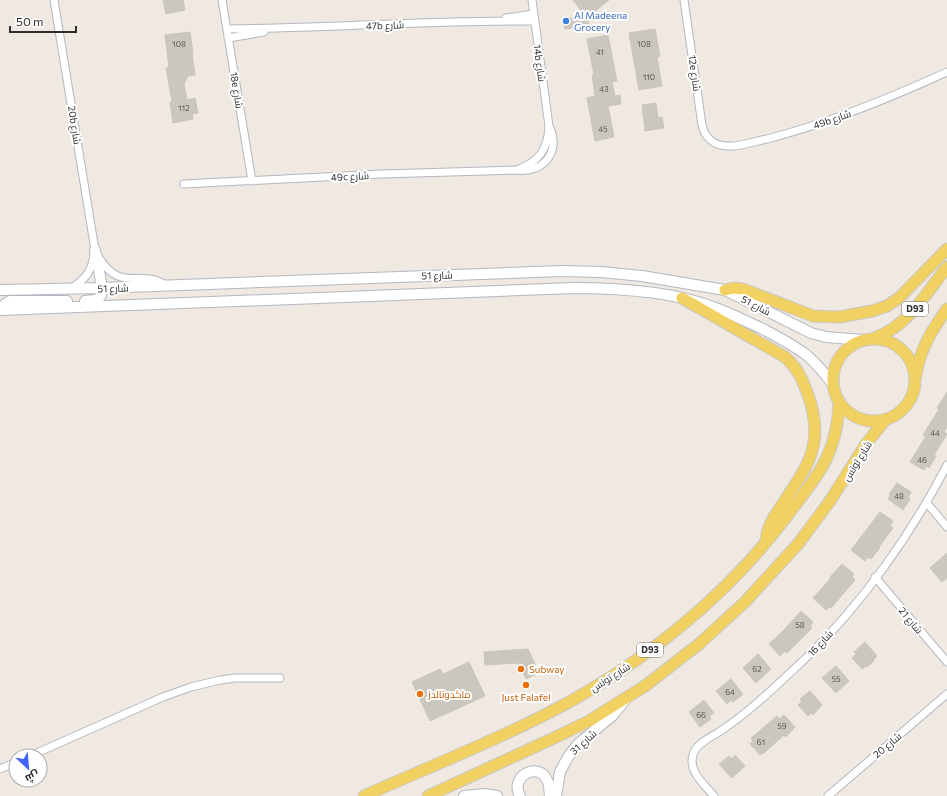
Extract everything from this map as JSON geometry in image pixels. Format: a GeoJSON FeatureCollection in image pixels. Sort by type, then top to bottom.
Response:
{"type":"FeatureCollection","features":[{"type":"Feature","properties":{"kind":"main road"},"geometry":{"type":"LineString","coordinates":[[726,290],[734,288],[743,289],[805,314],[821,317],[839,317],[872,311],[893,302],[905,293],[947,249]]}},
{"type":"Feature","properties":{"kind":"main road","name":"D93"},"geometry":{"type":"LineString","coordinates":[[867,339],[891,331],[906,319],[947,267]]}},
{"type":"Feature","properties":{"kind":"main road"},"geometry":{"type":"LineString","coordinates":[[682,298],[784,357],[796,368],[803,381],[812,407],[815,436],[813,450],[804,470],[770,524],[766,542]]}},
{"type":"Feature","properties":{"kind":"main road","name":"D93"},"geometry":{"type":"LineString","coordinates":[[916,377],[919,358],[926,340],[947,309]]}},
{"type":"Feature","properties":{"kind":"main road"},"geometry":{"type":"LineString","coordinates":[[867,339],[885,340],[897,345],[910,359],[916,377],[914,391],[908,403],[898,413],[886,419],[875,421],[859,418],[846,410],[839,401],[832,383],[834,370],[844,351],[852,345],[867,339]]}},
{"type":"Feature","properties":{"kind":"main road","name":"شارع تونس"},"geometry":{"type":"LineString","coordinates":[[364,796],[502,735],[554,710],[631,664],[677,630],[720,591],[766,542],[814,481],[832,447],[837,428],[839,401]]}},
{"type":"Feature","properties":{"kind":"main road","name":"شارع تونس"},"geometry":{"type":"LineString","coordinates":[[428,796],[572,730],[627,698],[663,673],[699,644],[739,608],[766,580],[813,525],[847,476],[866,444],[886,419]]}},
{"type":"Feature","properties":{"kind":"street","name":"20b شارع"},"geometry":{"type":"LineString","coordinates":[[54,0],[95,250],[93,263],[89,272],[83,280],[72,288]]}},
{"type":"Feature","properties":{"kind":"street","name":"18e شارع"},"geometry":{"type":"LineString","coordinates":[[222,0],[252,180]]}},
{"type":"Feature","properties":{"kind":"street","name":"14b شارع"},"geometry":{"type":"LineString","coordinates":[[532,0],[549,126],[548,139],[540,156]]}},
{"type":"Feature","properties":{"kind":"street","name":"12e شارع"},"geometry":{"type":"LineString","coordinates":[[685,0],[702,125],[705,134],[713,142]]}},
{"type":"Feature","properties":{"kind":"street","name":"47b شارع"},"geometry":{"type":"LineString","coordinates":[[492,21],[534,14]]}},
{"type":"Feature","properties":{"kind":"street","name":"47b شارع"},"geometry":{"type":"LineString","coordinates":[[227,29],[535,21]]}},
{"type":"Feature","properties":{"kind":"street","name":"47b شارع"},"geometry":{"type":"LineString","coordinates":[[228,38],[278,28]]}},
{"type":"Feature","properties":{"kind":"street","name":"49b شارع"},"geometry":{"type":"LineString","coordinates":[[713,142],[722,146],[734,146],[788,134],[863,108],[947,72]]}},
{"type":"Feature","properties":{"kind":"street","name":"14b شارع"},"geometry":{"type":"LineString","coordinates":[[546,161],[552,152],[554,142],[549,126]]}},
{"type":"Feature","properties":{"kind":"street","name":"49c شارع"},"geometry":{"type":"LineString","coordinates":[[517,170],[540,156]]}},
{"type":"Feature","properties":{"kind":"street","name":"49c شارع"},"geometry":{"type":"LineString","coordinates":[[184,184],[382,174],[517,170],[529,171],[535,169],[546,161]]}},
{"type":"Feature","properties":{"kind":"street","name":"20b شارع"},"geometry":{"type":"LineString","coordinates":[[95,250],[106,269],[116,276],[129,279],[155,279],[167,286]]}},
{"type":"Feature","properties":{"kind":"street"},"geometry":{"type":"LineString","coordinates":[[0,309],[10,301],[93,300],[100,298],[102,288],[95,250]]}},
{"type":"Feature","properties":{"kind":"street","name":"شارع 51"},"geometry":{"type":"LineString","coordinates":[[0,290],[167,286],[568,271],[601,272],[642,276],[726,290],[810,333],[826,337],[867,339]]}},
{"type":"Feature","properties":{"kind":"street","name":"شارع 51"},"geometry":{"type":"LineString","coordinates":[[0,309],[601,288],[660,294],[682,298],[712,307],[740,318],[799,350],[811,359],[832,383]]}},
{"type":"Feature","properties":{"kind":"street","name":"شارع 16"},"geometry":{"type":"LineString","coordinates":[[714,796],[695,773],[692,764],[695,750],[758,702],[808,656],[847,613],[904,538],[927,503],[947,465]]}},
{"type":"Feature","properties":{"kind":"street"},"geometry":{"type":"LineString","coordinates":[[927,503],[947,527]]}},
{"type":"Feature","properties":{"kind":"street","name":"شارع 21"},"geometry":{"type":"LineString","coordinates":[[875,577],[947,662]]}},
{"type":"Feature","properties":{"kind":"street"},"geometry":{"type":"LineString","coordinates":[[48,748],[163,697],[191,687],[235,678],[280,678]]}},
{"type":"Feature","properties":{"kind":"street","name":"شارع 20"},"geometry":{"type":"LineString","coordinates":[[828,796],[947,694]]}},
{"type":"Feature","properties":{"kind":"street","name":"شارع 31"},"geometry":{"type":"LineString","coordinates":[[556,796],[560,772],[568,757],[578,744],[612,716],[627,698]]}},
{"type":"Feature","properties":{"kind":"street"},"geometry":{"type":"LineString","coordinates":[[520,796],[517,789],[519,781],[524,774],[532,771],[540,773],[546,779],[550,796]]}},
{"type":"Feature","properties":{"kind":"street"},"geometry":{"type":"LineString","coordinates":[[464,796],[485,794],[497,796]]}},
{"type":"Feature","properties":{"kind":"building"},"geometry":{"type":"Polygon","coordinates":[[[163,0],[183,0],[185,10],[166,14],[163,0]]]}},
{"type":"Feature","properties":{"kind":"building"},"geometry":{"type":"Polygon","coordinates":[[[573,0],[609,0],[588,17],[589,26],[565,29],[563,19],[585,16],[573,0]]]}},
{"type":"Feature","properties":{"kind":"building"},"geometry":{"type":"Polygon","coordinates":[[[655,29],[660,56],[657,57],[662,86],[639,90],[629,33],[655,29]]]}},
{"type":"Feature","properties":{"kind":"building"},"geometry":{"type":"Polygon","coordinates":[[[190,32],[195,75],[188,76],[184,84],[187,100],[195,98],[198,113],[192,114],[193,119],[173,123],[170,102],[172,102],[166,68],[169,67],[165,35],[190,32]]]}},
{"type":"Feature","properties":{"kind":"building"},"geometry":{"type":"Polygon","coordinates":[[[608,35],[617,81],[612,82],[615,96],[620,95],[621,104],[608,106],[614,137],[595,141],[587,98],[595,96],[592,75],[594,75],[587,39],[608,35]]]}},
{"type":"Feature","properties":{"kind":"building"},"geometry":{"type":"Polygon","coordinates":[[[656,103],[658,118],[662,117],[664,128],[645,131],[642,105],[656,103]]]}},
{"type":"Feature","properties":{"kind":"building"},"geometry":{"type":"Polygon","coordinates":[[[947,392],[947,427],[944,432],[947,434],[934,455],[936,456],[929,468],[926,466],[924,470],[910,462],[926,436],[923,435],[939,409],[937,408],[947,392]]]}},
{"type":"Feature","properties":{"kind":"building"},"geometry":{"type":"Polygon","coordinates":[[[897,483],[911,492],[908,497],[910,499],[903,510],[888,499],[889,494],[897,483]]]}},
{"type":"Feature","properties":{"kind":"building"},"geometry":{"type":"Polygon","coordinates":[[[880,512],[893,521],[890,526],[893,528],[871,559],[868,557],[865,561],[851,550],[880,512]]]}},
{"type":"Feature","properties":{"kind":"building"},"geometry":{"type":"Polygon","coordinates":[[[947,553],[947,578],[942,582],[930,568],[947,553]]]}},
{"type":"Feature","properties":{"kind":"building"},"geometry":{"type":"Polygon","coordinates":[[[842,564],[854,574],[852,577],[855,580],[831,608],[829,607],[826,610],[813,598],[842,564]]]}},
{"type":"Feature","properties":{"kind":"building"},"geometry":{"type":"Polygon","coordinates":[[[801,611],[813,622],[810,626],[812,628],[787,653],[785,651],[780,656],[769,644],[801,611]]]}},
{"type":"Feature","properties":{"kind":"building"},"geometry":{"type":"Polygon","coordinates":[[[865,642],[877,656],[873,660],[874,661],[862,669],[852,658],[856,654],[854,652],[865,642]]]}},
{"type":"Feature","properties":{"kind":"building"},"geometry":{"type":"Polygon","coordinates":[[[528,649],[539,673],[526,679],[518,663],[485,665],[484,652],[528,649]]]}},
{"type":"Feature","properties":{"kind":"building"},"geometry":{"type":"Polygon","coordinates":[[[758,654],[771,669],[756,683],[743,668],[758,654]]]}},
{"type":"Feature","properties":{"kind":"building"},"geometry":{"type":"Polygon","coordinates":[[[469,662],[485,696],[430,721],[412,682],[440,669],[443,674],[469,662]]]}},
{"type":"Feature","properties":{"kind":"building"},"geometry":{"type":"Polygon","coordinates":[[[836,666],[849,681],[836,693],[822,678],[836,666]]]}},
{"type":"Feature","properties":{"kind":"building"},"geometry":{"type":"Polygon","coordinates":[[[731,679],[743,694],[733,702],[731,700],[727,704],[716,691],[731,679]]]}},
{"type":"Feature","properties":{"kind":"building"},"geometry":{"type":"Polygon","coordinates":[[[810,691],[822,705],[813,715],[811,713],[808,716],[798,705],[802,701],[800,699],[810,691]]]}},
{"type":"Feature","properties":{"kind":"building"},"geometry":{"type":"Polygon","coordinates":[[[704,700],[714,713],[709,716],[711,719],[700,727],[689,712],[704,700]]]}},
{"type":"Feature","properties":{"kind":"building"},"geometry":{"type":"Polygon","coordinates":[[[784,715],[795,727],[786,737],[784,735],[760,755],[750,744],[753,741],[751,738],[777,716],[779,719],[784,715]]]}},
{"type":"Feature","properties":{"kind":"building"},"geometry":{"type":"Polygon","coordinates":[[[735,755],[745,766],[732,778],[719,764],[729,756],[731,759],[735,755]]]}},
{"type":"Feature","properties":{"kind":"place","name":"Al Madeena Grocery"},"geometry":{"type":"Point","coordinates":[566,21]}},
{"type":"Feature","properties":{"kind":"place","name":"Subway"},"geometry":{"type":"Point","coordinates":[521,669]}},
{"type":"Feature","properties":{"kind":"place","name":"Just Falafel"},"geometry":{"type":"Point","coordinates":[526,685]}},
{"type":"Feature","properties":{"kind":"place","name":"ماكدونالدز"},"geometry":{"type":"Point","coordinates":[420,694]}}]}
